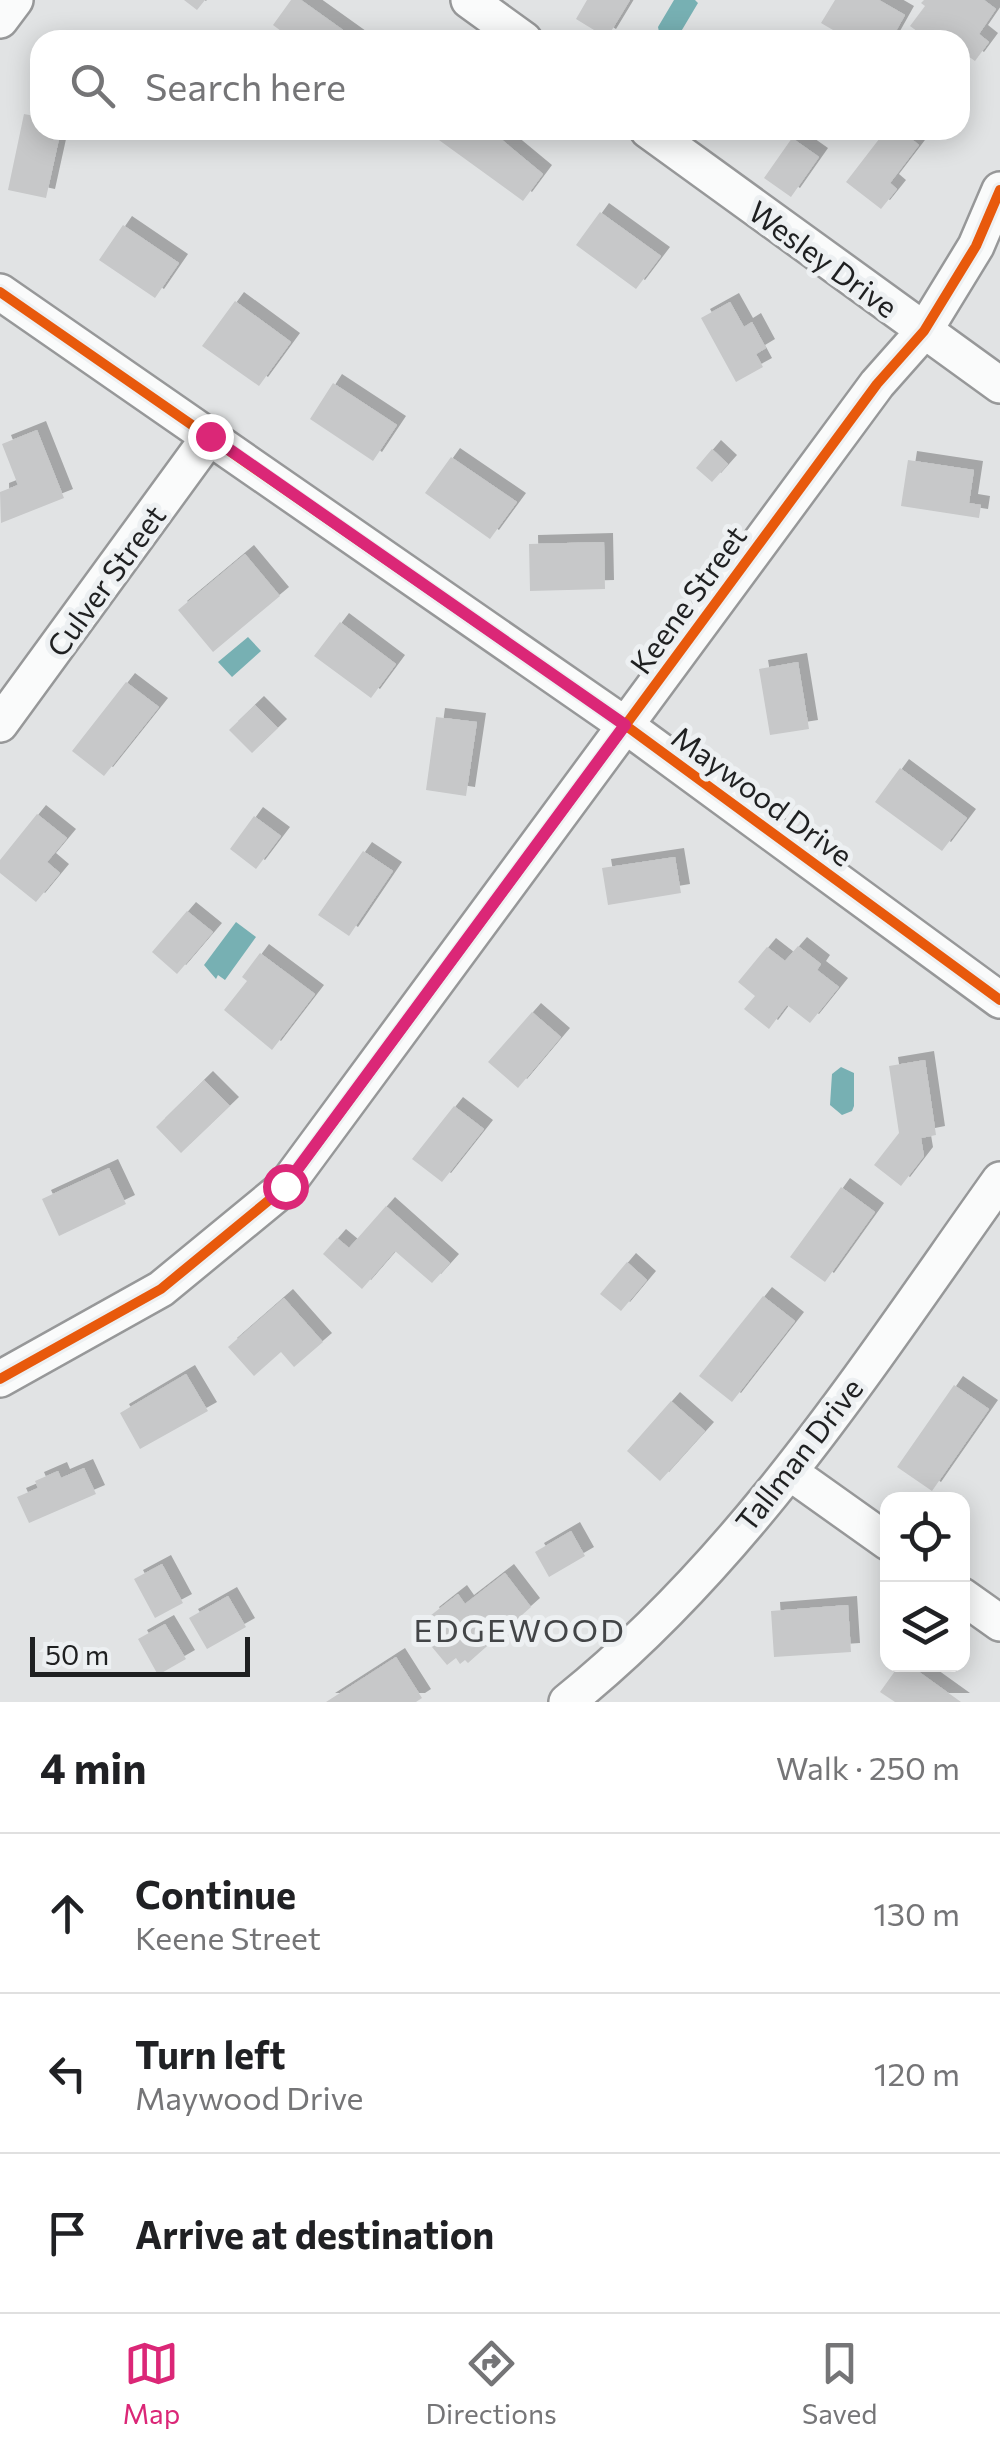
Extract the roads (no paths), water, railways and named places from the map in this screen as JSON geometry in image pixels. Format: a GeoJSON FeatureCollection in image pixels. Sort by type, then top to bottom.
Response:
{"type":"FeatureCollection","features":[{"type":"Feature","properties":{"kind":"street"},"geometry":{"type":"LineString","coordinates":[[0,20],[15,0]]}},
{"type":"Feature","properties":{"kind":"street"},"geometry":{"type":"LineString","coordinates":[[472,1],[511,30]]}},
{"type":"Feature","properties":{"kind":"street","name":"Wesley Drive"},"geometry":{"type":"LineString","coordinates":[[662,140],[1000,385]]}},
{"type":"Feature","properties":{"kind":"street","name":"Keene Street"},"geometry":{"type":"LineString","coordinates":[[0,1379],[162,1289],[285,1186],[876,384],[924,331],[976,246],[1000,190]]}},
{"type":"Feature","properties":{"kind":"street","name":"Maywood Drive"},"geometry":{"type":"LineString","coordinates":[[0,292],[625,725],[1000,1000]]}},
{"type":"Feature","properties":{"kind":"street","name":"Culver Street"},"geometry":{"type":"LineString","coordinates":[[0,724],[210,436]]}},
{"type":"Feature","properties":{"kind":"street","name":"Tallman Drive"},"geometry":{"type":"LineString","coordinates":[[567,1702],[667,1613],[791,1472],[1000,1180]]}},
{"type":"Feature","properties":{"kind":"street"},"geometry":{"type":"LineString","coordinates":[[791,1472],[880,1536]]}},
{"type":"Feature","properties":{"kind":"street"},"geometry":{"type":"LineString","coordinates":[[970,1602],[1000,1623]]}},
{"type":"Feature","properties":{"kind":"water"},"geometry":{"type":"Polygon","coordinates":[[[674,0],[698,3],[682,30],[658,27],[674,0]]]}},
{"type":"Feature","properties":{"kind":"water"},"geometry":{"type":"Polygon","coordinates":[[[248,637],[261,651],[232,677],[218,662],[248,637]]]}},
{"type":"Feature","properties":{"kind":"water"},"geometry":{"type":"Polygon","coordinates":[[[236,922],[256,937],[225,980],[218,975],[216,979],[204,965],[236,922]]]}},
{"type":"Feature","properties":{"kind":"water"},"geometry":{"type":"Polygon","coordinates":[[[841,1067],[854,1073],[854,1106],[842,1115],[830,1105],[832,1074],[841,1067]]]}},
{"type":"Feature","properties":{"kind":"district","name":"EDGEWOOD"},"geometry":{"type":"Point","coordinates":[520,1629]}}]}
